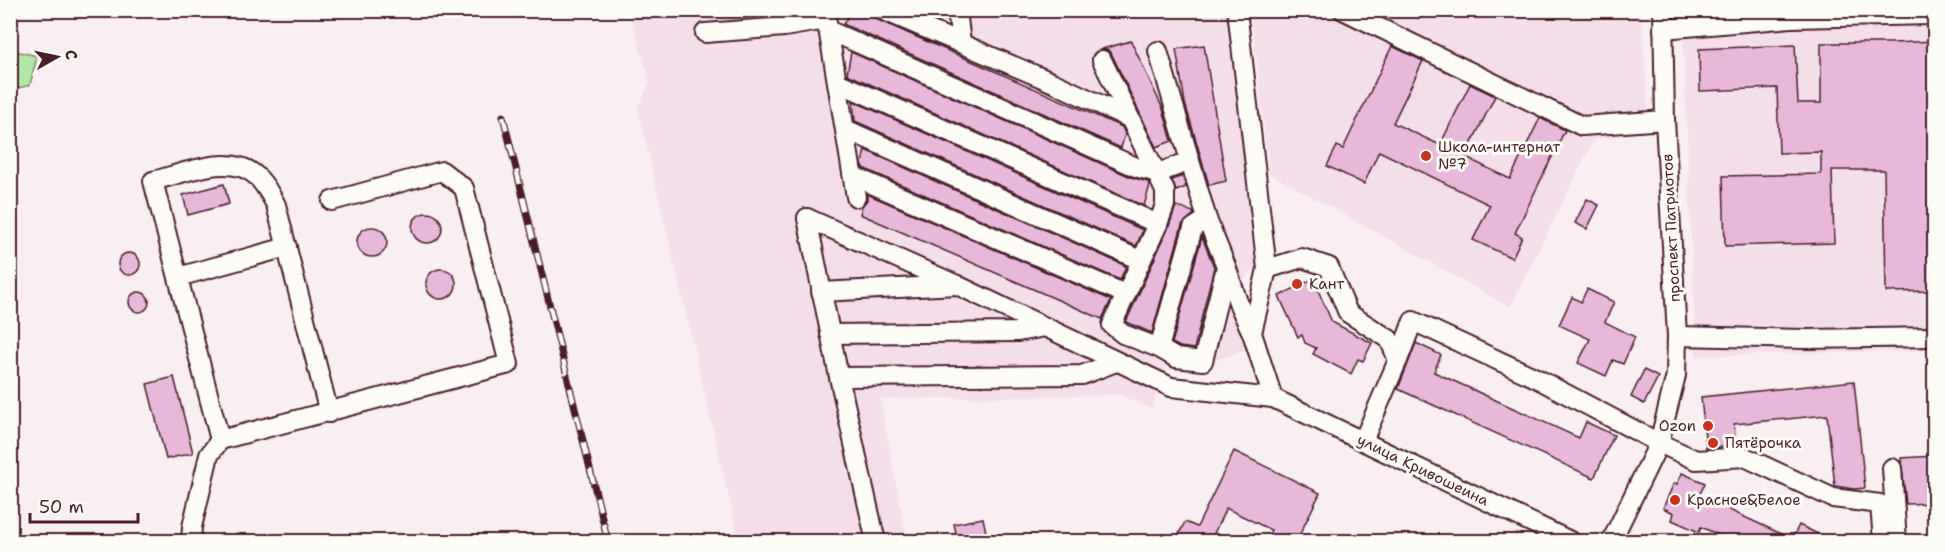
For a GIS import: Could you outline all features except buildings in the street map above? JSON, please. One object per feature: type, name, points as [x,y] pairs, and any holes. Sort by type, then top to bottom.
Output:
[{"type":"street","points":[[882,10],[1129,118]]},
{"type":"street","points":[[957,10],[961,43]]},
{"type":"street","points":[[1237,10],[1266,269],[1252,333]]},
{"type":"street","points":[[1342,10],[1582,126],[1665,120]]},
{"type":"street","points":[[1663,20],[1935,15]]},
{"type":"street","points":[[705,33],[788,18],[826,20],[1136,167],[1158,173],[1190,160]]},
{"type":"street","points":[[826,20],[856,197]]},
{"type":"street","name":"проспект Патриотов","points":[[1611,542],[1659,443],[1676,375],[1677,336],[1665,120],[1663,20]]},
{"type":"street","points":[[1158,51],[1207,219],[1239,305],[1252,333],[1273,398]]},
{"type":"street","points":[[1102,60],[1165,191],[1165,205],[1158,224],[1112,325],[1124,334],[1160,348],[1176,358],[1203,361],[1226,266]]},
{"type":"street","points":[[837,82],[1158,224]]},
{"type":"street","points":[[845,129],[1140,260]]},
{"type":"street","points":[[220,440],[153,181],[223,163],[239,165],[254,173],[265,185],[276,205],[329,413]]},
{"type":"street","points":[[191,542],[192,527],[209,455],[220,440],[509,364],[464,188],[442,171],[332,201]]},
{"type":"street","points":[[853,176],[1125,294]]},
{"type":"street","name":"улица Кривошеина","points":[[821,292],[807,218],[957,285],[1171,387],[1273,398],[1572,542]]},
{"type":"street","points":[[1160,348],[1193,228],[1207,219]]},
{"type":"street","points":[[178,277],[287,247]]},
{"type":"street","points":[[1266,269],[1302,258],[1329,267],[1348,313],[1389,339],[1398,360]]},
{"type":"street","points":[[876,542],[821,292],[957,285]]},
{"type":"street","points":[[1363,441],[1413,321],[1536,378],[1696,460],[1745,457],[1833,498],[1880,504],[1883,542]]},
{"type":"street","points":[[830,334],[1018,332],[1046,327]]},
{"type":"street","points":[[1677,336],[1806,339],[1935,337]]},
{"type":"street","points":[[839,377],[1082,375],[1116,362]]},
{"type":"street","points":[[1892,468],[1897,542]]},
{"type":"shaded area","name":"Школа-интернат №7","points":[[1245,10],[1641,11],[1650,132],[1594,139],[1510,307],[1269,173],[1253,28]]},
{"type":"shaded area","points":[[629,11],[1226,11],[1259,262],[1243,281],[1249,304],[1236,309],[1250,348],[1209,363],[1170,360],[1151,409],[1121,395],[880,399],[907,541],[739,541],[638,108],[650,82]]},
{"type":"shaded area","points":[[1682,11],[1934,11],[1934,350],[1696,356]]},
{"type":"green space","points":[[11,50],[37,56],[30,85],[11,90]]},
{"type":"railway","points":[[503,116],[608,542]]},
{"type":"place","name":"Школа-интернат №7","points":[[1426,156]]},
{"type":"place","name":"Кант","points":[[1297,284]]},
{"type":"place","name":"Ozon","points":[[1708,426]]},
{"type":"place","name":"Пятёрочка","points":[[1713,443]]},
{"type":"place","name":"Красное&Белое","points":[[1675,500]]}]
